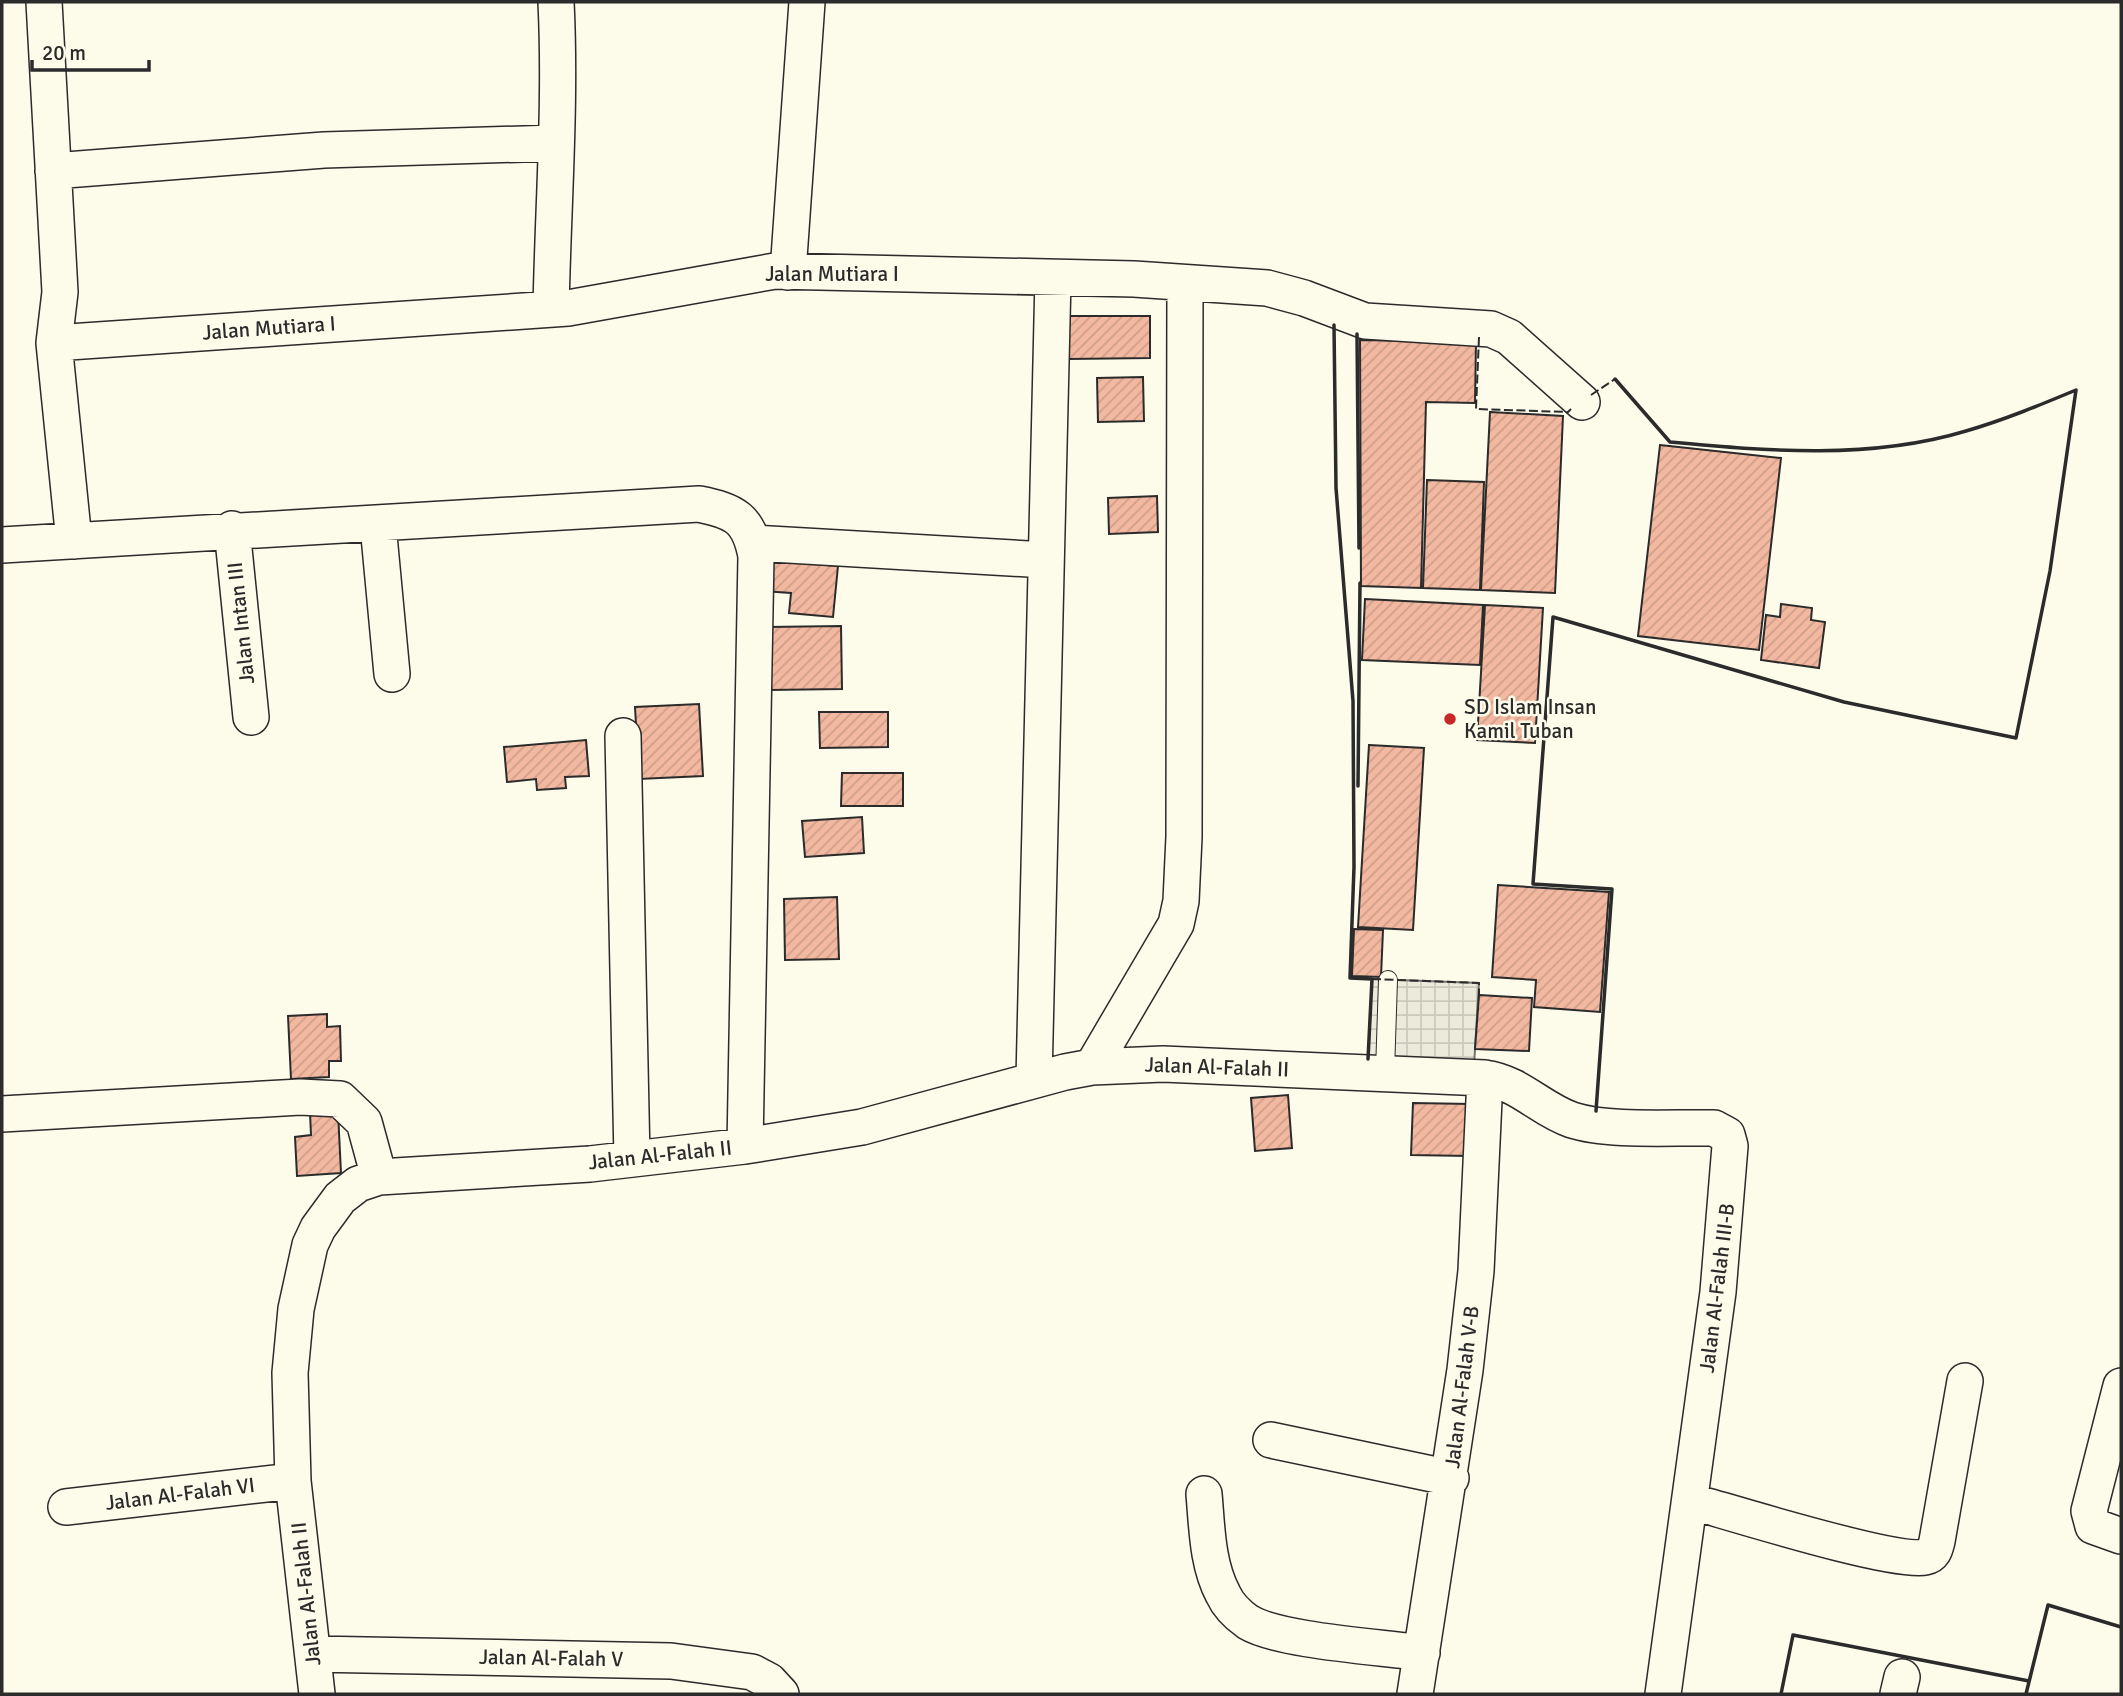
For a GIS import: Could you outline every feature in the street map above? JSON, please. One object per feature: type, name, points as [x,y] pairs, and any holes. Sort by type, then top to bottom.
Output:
[{"type":"street","points":[[44,2],[60,292],[54,343],[74,541]]},
{"type":"street","points":[[551,309],[554,143],[560,79],[556,2]]},
{"type":"street","points":[[788,272],[807,2]]},
{"type":"street","points":[[53,171],[324,150],[554,143]]},
{"type":"street","name":"Jalan Mutiara I","points":[[54,343],[551,309],[753,274],[788,272],[1134,279],[1281,291],[1365,321],[1491,329],[1509,337],[1581,402]]},
{"type":"street","points":[[1034,1079],[1053,278]]},
{"type":"street","points":[[1092,1067],[1176,924],[1181,901],[1184,823],[1185,284]]},
{"type":"street","points":[[2,545],[232,529],[273,531],[699,504],[726,510],[743,522],[753,543],[755,583],[745,1146]]},
{"type":"street","points":[[378,525],[392,674]]},
{"type":"street","name":"Jalan Intan III","points":[[232,529],[251,717]]},
{"type":"street","points":[[753,543],[1046,560]]},
{"type":"street","points":[[623,736],[632,1159]]},
{"type":"street","name":"Jalan Al-Falah II","points":[[317,1694],[293,1480],[290,1373],[303,1269],[318,1228],[333,1207],[358,1184],[379,1177],[512,1170],[745,1146],[906,1118],[1034,1079],[1092,1067],[1163,1064],[1485,1078]]},
{"type":"street","name":"Jalan Al-Falah V-B","points":[[1415,1694],[1451,1478],[1476,1271],[1485,1078]]},
{"type":"street","name":"Jalan Al-Falah III-B","points":[[1485,1078],[1511,1084],[1556,1112],[1588,1124],[1714,1128],[1727,1135],[1730,1146],[1727,1214],[1664,1694]]},
{"type":"street","points":[[2,1114],[300,1097],[340,1099],[365,1122],[379,1177]]},
{"type":"street","points":[[1690,1501],[1880,1552],[1913,1557],[1928,1556],[1933,1553],[1937,1541],[1965,1381]]},
{"type":"street","points":[[2121,1386],[2089,1511],[2093,1526],[2121,1536]]},
{"type":"street","points":[[1271,1440],[1451,1478]]},
{"type":"street","name":"Jalan Al-Falah VI","points":[[66,1507],[293,1480]]},
{"type":"street","points":[[1204,1494],[1209,1547],[1217,1580],[1230,1605],[1248,1622],[1285,1634],[1422,1653]]},
{"type":"street","name":"Jalan Al-Falah V","points":[[313,1654],[671,1661],[752,1672],[769,1681],[781,1694]]},
{"type":"lane","points":[[1385,1072],[1388,980]]},
{"type":"shaded area","points":[[1372,979],[1479,983],[1474,1066],[1368,1060]]},
{"type":"building","points":[[1069,316],[1150,316],[1150,358],[1069,359]]},
{"type":"building","points":[[1360,340],[1476,342],[1475,403],[1426,402],[1421,588],[1361,586]]},
{"type":"building","points":[[1143,377],[1144,421],[1098,422],[1097,378]]},
{"type":"building","points":[[1490,412],[1563,416],[1555,593],[1481,590]]},
{"type":"building","points":[[1660,445],[1781,458],[1759,650],[1638,636]]},
{"type":"building","points":[[1427,480],[1484,482],[1480,590],[1423,588]]},
{"type":"building","points":[[1157,496],[1158,532],[1109,534],[1108,498]]},
{"type":"building","points":[[764,560],[838,566],[833,617],[789,613],[791,593],[762,591]]},
{"type":"building","points":[[1365,599],[1483,605],[1480,665],[1362,660]]},
{"type":"building","points":[[1781,604],[1812,608],[1811,620],[1825,622],[1819,668],[1761,660],[1766,615],[1780,617]]},
{"type":"building","points":[[1485,605],[1543,608],[1535,743],[1477,740]]},
{"type":"building","points":[[841,626],[842,689],[769,690],[768,627]]},
{"type":"building","points":[[699,704],[703,776],[639,779],[635,707]]},
{"type":"building","points":[[819,712],[888,712],[888,747],[820,748]]},
{"type":"building","points":[[586,740],[589,776],[565,777],[566,788],[537,790],[536,779],[507,782],[504,747]]},
{"type":"building","points":[[1369,745],[1424,748],[1413,930],[1358,927]]},
{"type":"building","points":[[842,773],[903,773],[903,806],[841,806]]},
{"type":"building","points":[[862,817],[864,853],[805,857],[802,821]]},
{"type":"building","points":[[1498,885],[1609,892],[1600,1012],[1534,1007],[1536,980],[1492,977]]},
{"type":"building","points":[[837,897],[839,959],[785,960],[784,899]]},
{"type":"building","points":[[1354,929],[1383,930],[1381,977],[1352,976]]},
{"type":"building","points":[[1479,995],[1532,998],[1529,1051],[1475,1049]]},
{"type":"building","points":[[327,1014],[327,1027],[340,1026],[341,1061],[329,1061],[329,1077],[291,1079],[288,1016]]},
{"type":"building","points":[[1288,1095],[1292,1148],[1255,1151],[1251,1098]]},
{"type":"building","points":[[1413,1103],[1471,1104],[1469,1156],[1411,1155]]},
{"type":"building","points":[[338,1112],[341,1173],[297,1176],[295,1137],[311,1135],[310,1113]]},
{"type":"fence","points":[[1479,337],[1476,409],[1568,412],[1571,409]]},
{"type":"fence","points":[[1591,395],[1615,379]]},
{"type":"fence","points":[[1372,979],[1479,983],[1479,995]]},
{"type":"wall","points":[[1334,325],[1336,488],[1353,701],[1354,867],[1350,978],[1372,979],[1368,1059]]},
{"type":"wall","points":[[1357,334],[1359,548]]},
{"type":"wall","points":[[1596,1111],[1612,889],[1533,884],[1553,617],[1844,702],[2016,738],[2050,571],[2076,390],[1994,422],[1930,440],[1856,450],[1819,451],[1670,442],[1615,379]]},
{"type":"wall","points":[[1358,786],[1360,583]]},
{"type":"wall","points":[[2026,1694],[2048,1605],[2121,1627]]},
{"type":"wall","points":[[1781,1694],[1793,1635],[2029,1681]]},
{"type":"place","name":"SD Islam Insan Kamil Tuban","points":[[1450,719]]}]
